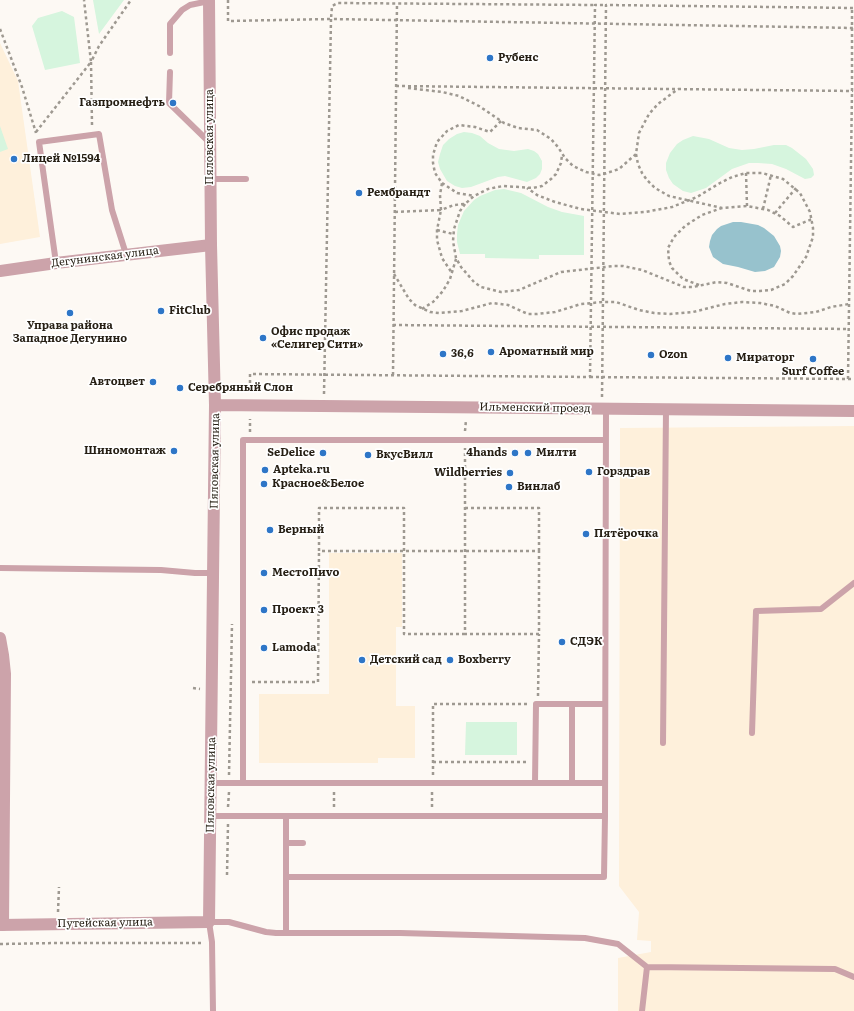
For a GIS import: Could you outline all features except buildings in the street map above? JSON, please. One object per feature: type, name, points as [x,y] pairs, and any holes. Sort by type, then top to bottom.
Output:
[{"type":"street","name":"Пяловская улица","points":[[209,1],[210,245],[215,405],[209,922]]},
{"type":"street","name":"Дегунинская улица","points":[[0,271],[126,254],[210,245]]},
{"type":"street","name":"Ильменский проезд","points":[[215,405],[854,411]]},
{"type":"street","points":[[0,638],[5,674],[2,925]]},
{"type":"street","name":"Путейская улица","points":[[2,925],[209,922]]},
{"type":"lane","points":[[170,53],[170,24],[182,10],[190,5],[209,1]]},
{"type":"lane","points":[[170,72],[170,103],[210,142]]},
{"type":"lane","points":[[56,263],[39,142],[99,134],[112,210],[126,254]]},
{"type":"lane","points":[[210,179],[246,179]]},
{"type":"lane","points":[[286,877],[604,877],[604,409]]},
{"type":"lane","points":[[663,743],[666,409]]},
{"type":"lane","points":[[243,783],[243,440],[605,440]]},
{"type":"lane","points":[[0,568],[161,570],[213,573]]},
{"type":"lane","points":[[752,733],[756,611],[821,609],[854,583]]},
{"type":"lane","points":[[535,783],[537,704],[605,704]]},
{"type":"lane","points":[[572,704],[572,783]]},
{"type":"lane","points":[[211,783],[605,783]]},
{"type":"lane","points":[[210,816],[605,816]]},
{"type":"lane","points":[[286,816],[286,933]]},
{"type":"lane","points":[[286,844],[303,843]]},
{"type":"lane","points":[[213,1011],[212,942],[209,922],[229,922],[266,932],[286,933],[400,933],[585,938],[618,944],[648,967],[835,969],[854,977]]},
{"type":"lane","points":[[642,1011],[648,967]]},
{"type":"path","points":[[84,0],[91,62],[92,136]]},
{"type":"path","points":[[36,132],[91,62],[99,46],[131,0]]},
{"type":"path","points":[[228,0],[228,21],[331,19],[853,28]]},
{"type":"path","points":[[324,406],[331,8],[335,3],[853,8],[848,379]]},
{"type":"path","points":[[393,375],[397,4]]},
{"type":"path","points":[[590,377],[595,5]]},
{"type":"path","points":[[604,409],[602,377],[606,5]]},
{"type":"path","points":[[0,29],[22,87],[39,142]]},
{"type":"path","points":[[396,86],[852,91]]},
{"type":"path","points":[[396,86],[442,92],[459,96],[479,106],[500,121],[518,128],[533,129],[542,132],[556,144],[562,155],[574,166],[580,170],[593,174],[604,174],[619,168],[636,154]]},
{"type":"path","points":[[678,89],[658,104],[649,114],[639,133],[636,154],[638,164],[642,174],[655,188],[669,196],[722,208]]},
{"type":"path","points":[[474,196],[457,193],[442,183],[435,173],[433,164],[435,148],[442,136],[460,125],[475,126],[490,132],[500,121]]},
{"type":"path","points":[[527,188],[537,195],[555,202],[592,211],[620,214],[645,212],[672,207],[691,200],[727,180],[746,173],[762,173],[771,175],[783,179],[796,188],[808,205],[812,219],[812,238],[806,257],[794,276],[785,284],[771,290],[751,291],[726,283],[716,282],[684,287],[654,274],[634,268],[614,266],[558,273],[519,290],[501,292],[481,287],[474,282],[461,267],[456,258],[454,248],[453,234],[457,218],[465,204],[482,191],[495,187],[537,187],[551,180],[559,168],[562,155]]},
{"type":"path","points":[[746,173],[747,206]]},
{"type":"path","points":[[763,209],[771,175]]},
{"type":"path","points":[[442,183],[440,196],[441,210],[437,230],[439,249],[444,262],[452,273]]},
{"type":"path","points":[[775,213],[796,188]]},
{"type":"path","points":[[395,212],[441,210],[454,205],[465,204]]},
{"type":"path","points":[[699,285],[683,279],[672,268],[669,261],[668,248],[674,237],[684,226],[702,215],[722,208],[747,206],[775,213],[786,220],[793,227],[812,219]]},
{"type":"path","points":[[437,230],[453,234]]},
{"type":"path","points":[[422,309],[439,297],[447,285],[456,258]]},
{"type":"path","points":[[394,274],[409,299],[422,309],[430,312],[447,313],[462,311],[487,304],[497,303],[528,314],[537,314],[555,312],[575,305],[616,302],[639,310],[670,314],[693,312],[725,304],[742,302],[775,306],[790,313],[798,314],[816,312],[831,307],[849,304]]},
{"type":"path","points":[[393,325],[849,329]]},
{"type":"path","points":[[250,389],[250,374],[854,379]]},
{"type":"path","points":[[465,634],[466,407]]},
{"type":"path","points":[[230,682],[318,682],[319,508],[404,508],[404,634],[539,634]]},
{"type":"path","points":[[432,816],[433,704],[537,704],[539,634],[539,508],[465,508]]},
{"type":"path","points":[[319,551],[539,551]]},
{"type":"path","points":[[227,876],[232,619]]},
{"type":"path","points":[[432,762],[535,762]]},
{"type":"path","points":[[0,944],[212,942]]},
{"type":"shaded area","name":"Лицей №1594","points":[[0,43],[18,81],[40,237],[0,244]]},
{"type":"shaded area","points":[[854,426],[854,1011],[618,1011],[618,958],[651,952],[651,941],[637,940],[639,912],[619,886],[620,428]]},
{"type":"shaded area","name":"Детский сад","points":[[329,553],[402,553],[402,627],[396,627],[396,706],[415,706],[415,758],[378,758],[378,763],[259,763],[259,694],[329,694]]},
{"type":"green space","points":[[93,0],[124,0],[99,34]]},
{"type":"green space","points":[[62,11],[74,17],[80,63],[45,70],[32,26],[38,18]]},
{"type":"green space","points":[[0,126],[8,149],[0,152]]},
{"type":"green space","points":[[464,132],[480,136],[488,143],[499,149],[514,151],[528,149],[534,151],[538,154],[542,161],[542,169],[540,174],[536,178],[527,182],[505,176],[498,177],[471,187],[462,188],[455,186],[447,181],[438,162],[443,145],[457,134]]},
{"type":"green space","points":[[693,136],[709,139],[729,148],[742,150],[774,145],[786,145],[806,159],[813,169],[814,175],[811,178],[805,179],[786,169],[772,164],[749,163],[732,169],[706,188],[691,193],[683,191],[673,184],[669,178],[666,170],[666,163],[670,153],[677,144]]},
{"type":"green space","points":[[504,189],[521,193],[548,207],[562,212],[584,216],[584,255],[539,255],[539,259],[485,258],[485,254],[460,254],[457,234],[458,225],[464,211],[480,196],[495,190]]},
{"type":"green space","points":[[466,722],[517,722],[517,755],[465,755]]},
{"type":"water","points":[[733,222],[758,225],[774,236],[780,246],[781,251],[780,257],[774,267],[765,271],[755,272],[723,264],[713,257],[709,247],[712,235],[721,226]]},
{"type":"place","name":"Рубенс","points":[[490,58]]},
{"type":"place","name":"Газпромнефть","points":[[173,103]]},
{"type":"place","name":"Лицей №1594","points":[[14,159]]},
{"type":"place","name":"Рембрандт","points":[[359,193]]},
{"type":"place","name":"FitClub","points":[[161,311]]},
{"type":"place","name":"Управа района Западное Дегунино","points":[[70,313]]},
{"type":"place","name":"Офис продаж «Селигер Сити»","points":[[263,338]]},
{"type":"place","name":"Ароматный мир","points":[[491,352]]},
{"type":"place","name":"36,6","points":[[443,354]]},
{"type":"place","name":"Ozon","points":[[651,355]]},
{"type":"place","name":"Мираторг","points":[[728,358]]},
{"type":"place","name":"Surf Coffee","points":[[813,359]]},
{"type":"place","name":"Автоцвет","points":[[153,382]]},
{"type":"place","name":"Серебряный Слон","points":[[180,388]]},
{"type":"place","name":"Шиномонтаж","points":[[174,451]]},
{"type":"place","name":"SeDelice","points":[[323,453]]},
{"type":"place","name":"4hands","points":[[515,453]]},
{"type":"place","name":"Милти","points":[[528,453]]},
{"type":"place","name":"ВкусВилл","points":[[368,455]]},
{"type":"place","name":"Apteka.ru","points":[[265,470]]},
{"type":"place","name":"Горздрав","points":[[589,472]]},
{"type":"place","name":"Wildberries","points":[[510,473]]},
{"type":"place","name":"Красное&Белое","points":[[264,484]]},
{"type":"place","name":"Винлаб","points":[[509,487]]},
{"type":"place","name":"Верный","points":[[270,530]]},
{"type":"place","name":"Пятёрочка","points":[[586,534]]},
{"type":"place","name":"МестоПиvo","points":[[264,573]]},
{"type":"place","name":"Проект 3","points":[[264,610]]},
{"type":"place","name":"СДЭК","points":[[562,642]]},
{"type":"place","name":"Lamoda","points":[[264,648]]},
{"type":"place","name":"Детский сад","points":[[362,660]]},
{"type":"place","name":"Boxberry","points":[[450,660]]}]
